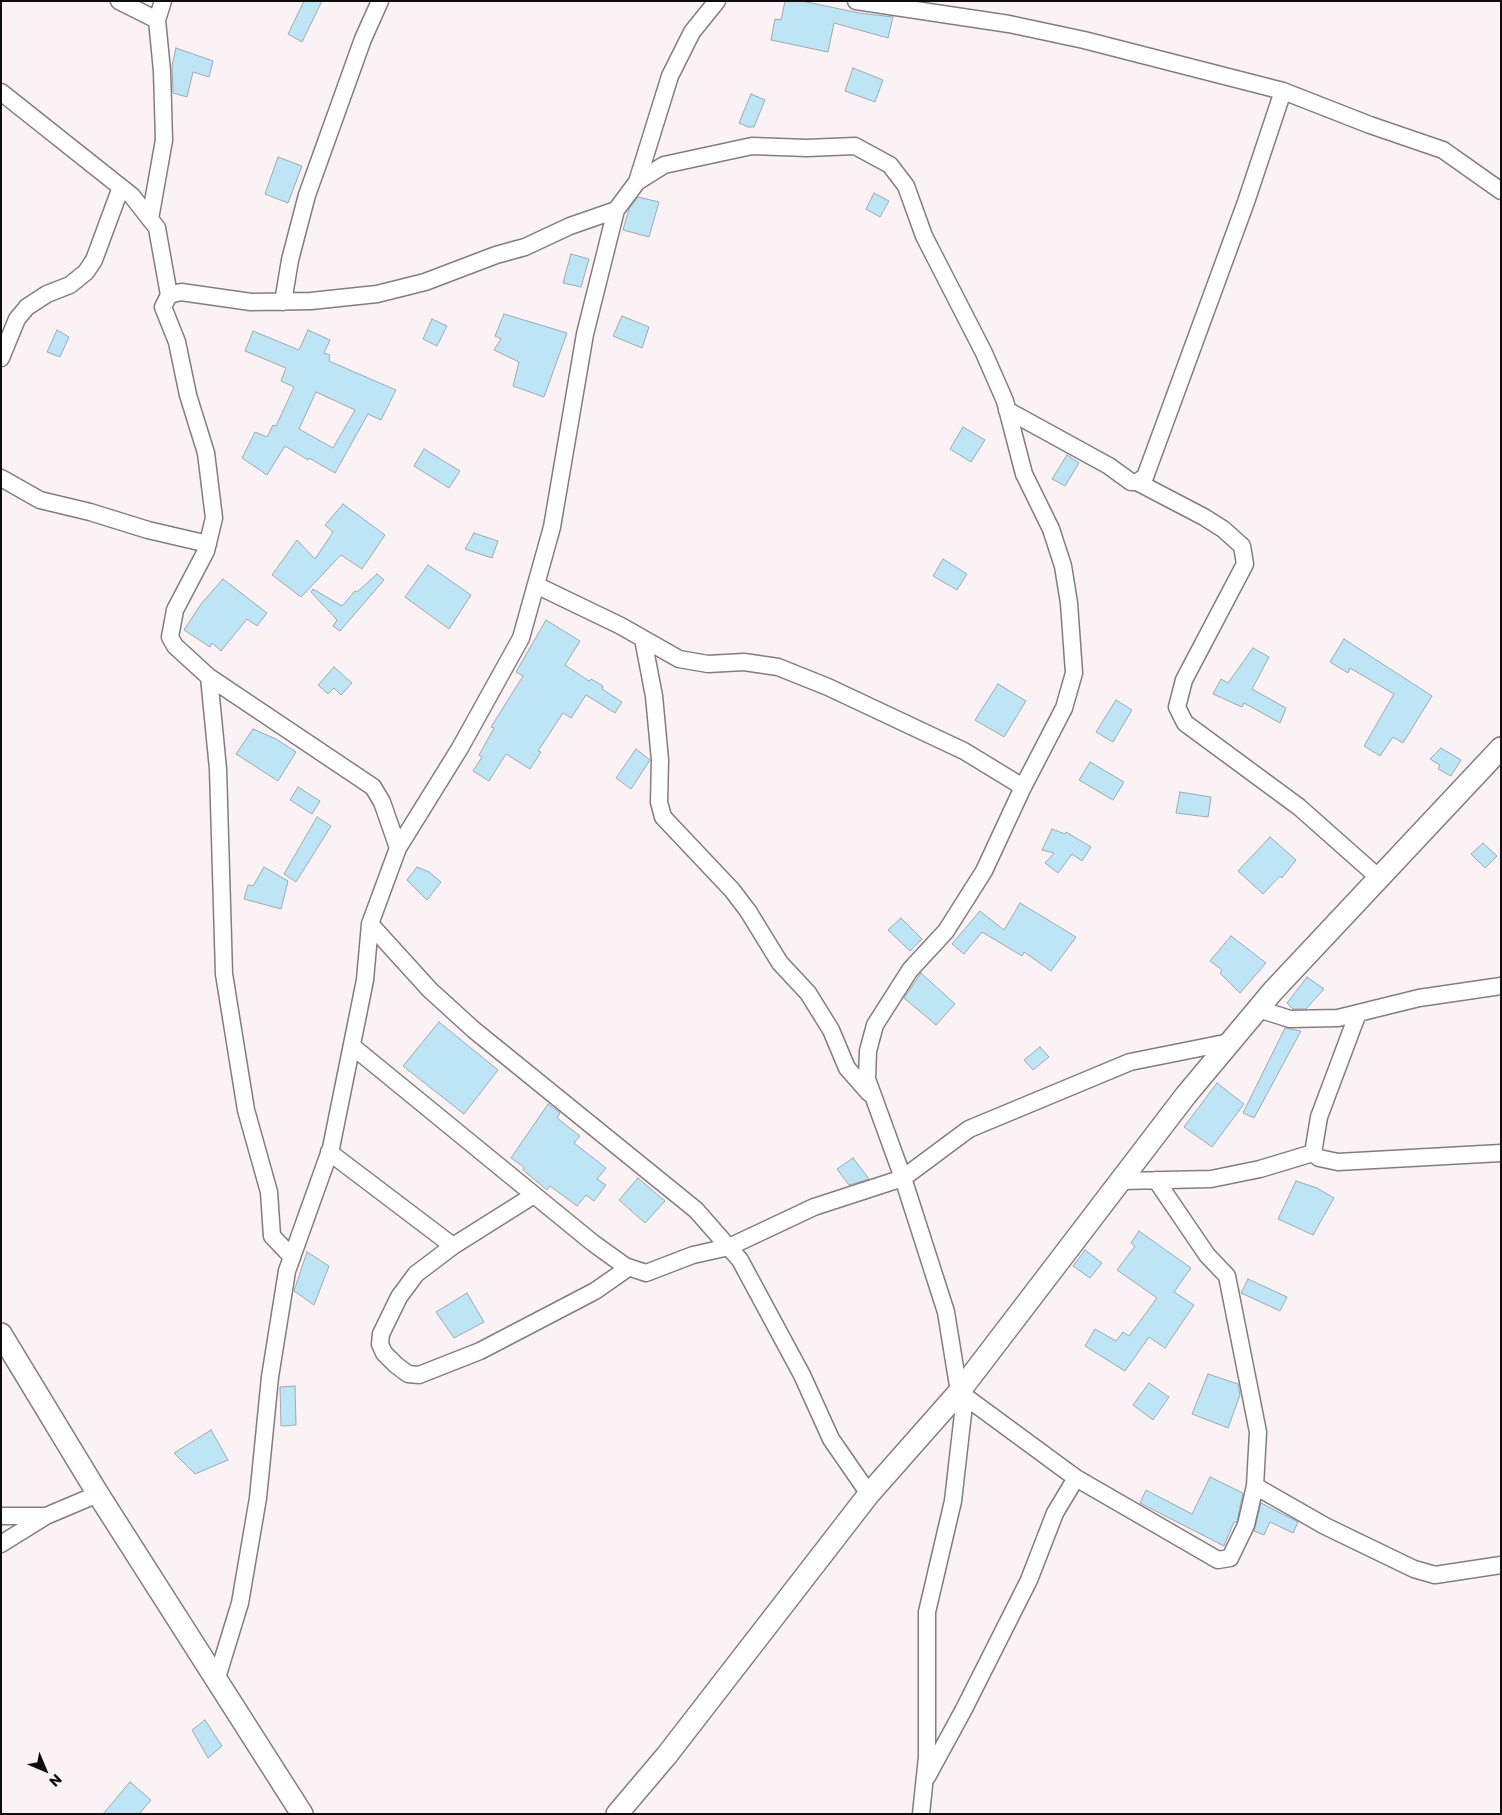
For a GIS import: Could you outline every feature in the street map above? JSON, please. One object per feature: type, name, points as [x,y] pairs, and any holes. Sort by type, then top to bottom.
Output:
[{"type":"street","points":[[119,1],[157,20]]},
{"type":"street","points":[[150,219],[164,140],[162,71],[157,20],[163,1]]},
{"type":"street","points":[[283,302],[290,260],[310,186],[363,39],[380,1]]},
{"type":"street","points":[[217,1678],[240,1603],[258,1498],[270,1377],[288,1271],[329,1152],[365,980],[370,924],[398,848],[460,748],[521,638],[552,527],[585,334],[616,210],[637,182],[670,76],[692,32],[716,1]]},
{"type":"street","points":[[856,1],[1008,24],[1084,40],[1283,90],[1370,125],[1443,150],[1501,191]]},
{"type":"street","points":[[1137,482],[1146,477],[1246,202],[1283,90]]},
{"type":"street","points":[[1,92],[122,187],[157,228],[169,295],[163,307],[176,342],[188,395],[206,453],[214,518],[206,551],[175,610],[170,637],[175,646],[209,676],[373,787],[382,802],[398,848]]},
{"type":"street","points":[[637,182],[664,165],[752,146],[807,148],[856,146],[890,165],[906,186],[924,236],[984,353],[1007,410],[1024,474],[1051,530],[1062,566],[1070,603],[1074,673],[1064,708],[1023,787],[984,871],[946,931],[910,970],[875,1025],[868,1051],[866,1079],[904,1178],[946,1312],[962,1394],[953,1501],[927,1612],[927,1747],[921,1814]]},
{"type":"street","points":[[1,358],[18,319],[27,307],[47,294],[70,284],[86,272],[94,260],[122,187]]},
{"type":"street","points":[[169,295],[181,292],[251,302],[283,302],[377,294],[425,282],[496,255],[525,247],[570,226],[616,210]]},
{"type":"street","points":[[1007,410],[1109,466],[1131,482],[1137,482],[1223,529],[1242,546],[1245,564],[1184,680],[1177,707],[1185,723],[1298,808],[1378,877]]},
{"type":"street","points":[[1,478],[40,500],[90,512],[148,530],[208,544]]},
{"type":"street","points":[[536,585],[679,659],[708,664],[744,662],[778,667],[828,687],[956,747],[1023,787]]},
{"type":"street","points":[[643,639],[654,696],[660,760],[659,802],[663,817],[732,890],[748,911],[780,963],[812,1001],[831,1030],[847,1068],[874,1100]]},
{"type":"street","points":[[209,676],[218,769],[224,974],[246,1110],[269,1192],[272,1236],[292,1257]]},
{"type":"street","points":[[617,1814],[667,1755],[869,1494],[962,1394],[1186,1095],[1258,1009],[1378,877],[1501,748]]},
{"type":"street","points":[[370,924],[430,990],[474,1030],[696,1210],[729,1247],[740,1260],[770,1313],[831,1438],[869,1494]]},
{"type":"street","points":[[1258,1009],[1290,1019],[1338,1018],[1419,998],[1501,986]]},
{"type":"street","points":[[1313,1153],[1319,1117],[1358,1013]]},
{"type":"street","points":[[352,1046],[534,1195],[628,1268],[646,1273],[693,1255],[729,1247],[814,1207],[904,1178],[969,1129],[1062,1092],[1130,1062],[1230,1042]]},
{"type":"street","points":[[329,1152],[360,1178],[453,1246]]},
{"type":"street","points":[[1313,1153],[1319,1158],[1338,1162],[1501,1153]]},
{"type":"street","points":[[1121,1181],[1211,1179],[1260,1169],[1313,1153]]},
{"type":"street","points":[[962,1394],[1076,1478],[1218,1560],[1230,1558],[1246,1524],[1255,1486],[1258,1432],[1227,1276],[1207,1255],[1156,1180]]},
{"type":"street","points":[[534,1195],[453,1246],[416,1274],[399,1297],[381,1334],[380,1344],[384,1353],[408,1374],[419,1376],[480,1351],[595,1291],[628,1268]]},
{"type":"street","points":[[1,1334],[98,1494],[302,1814]]},
{"type":"street","points":[[924,1783],[1025,1589],[1055,1512],[1076,1478]]},
{"type":"street","points":[[1255,1486],[1325,1526],[1414,1569],[1435,1575],[1501,1565]]},
{"type":"street","points":[[1,1544],[46,1516],[98,1494]]},
{"type":"street","points":[[1,1516],[46,1516]]},
{"type":"building","points":[[304,1],[322,1],[302,42],[288,34]]},
{"type":"building","points":[[785,1],[802,1],[859,13],[893,17],[888,38],[834,23],[828,52],[771,40],[775,19],[781,20]]},
{"type":"building","points":[[176,48],[213,61],[209,77],[193,72],[187,97],[173,93],[172,66]]},
{"type":"building","points":[[853,68],[883,80],[875,102],[845,91]]},
{"type":"building","points":[[751,94],[765,100],[754,127],[748,127],[739,123]]},
{"type":"building","points":[[278,157],[302,166],[288,203],[265,194]]},
{"type":"building","points":[[874,193],[889,201],[880,217],[866,209]]},
{"type":"building","points":[[638,197],[659,202],[649,237],[623,230],[629,209]]},
{"type":"building","points":[[571,254],[589,259],[581,287],[563,283]]},
{"type":"building","points":[[504,314],[567,333],[544,397],[513,386],[519,362],[494,350],[501,339],[495,336]]},
{"type":"building","points":[[622,316],[649,327],[642,348],[613,336]]},
{"type":"building","points":[[432,319],[447,326],[437,346],[423,339]]},
{"type":"building","points":[[57,330],[69,337],[60,357],[47,352]]},
{"type":"building","points":[[308,330],[330,340],[324,353],[330,355],[329,361],[396,390],[381,420],[368,414],[335,473],[285,446],[267,475],[242,458],[255,432],[267,437],[273,425],[276,426],[294,387],[281,381],[286,368],[245,351],[253,331],[299,350]],"holes":[[[316,392],[355,410],[333,448],[299,429]]]},
{"type":"building","points":[[963,427],[985,440],[971,462],[950,449]]},
{"type":"building","points":[[424,449],[460,471],[449,488],[414,466]]},
{"type":"building","points":[[1067,455],[1079,463],[1065,486],[1052,479]]},
{"type":"building","points":[[343,504],[385,535],[362,569],[341,555],[301,597],[272,575],[297,540],[315,559],[333,532],[325,525]]},
{"type":"building","points":[[474,533],[498,541],[492,558],[465,549]]},
{"type":"building","points":[[943,559],[967,574],[957,590],[933,576]]},
{"type":"building","points":[[428,565],[471,595],[449,629],[405,597]]},
{"type":"building","points":[[377,574],[384,580],[340,631],[333,626],[337,620],[311,592],[313,589],[342,606],[355,591],[357,592]]},
{"type":"building","points":[[223,579],[267,613],[257,626],[247,619],[221,651],[212,643],[210,647],[184,630],[201,604]]},
{"type":"building","points":[[546,620],[580,641],[565,665],[589,681],[591,679],[603,686],[602,689],[622,702],[615,713],[586,695],[571,718],[563,713],[538,751],[541,752],[530,769],[506,754],[489,781],[473,771],[482,757],[479,755],[494,728],[491,727],[523,676],[516,672]]},
{"type":"building","points":[[1344,639],[1432,696],[1403,743],[1393,737],[1380,756],[1364,746],[1394,694],[1350,668],[1348,673],[1330,662]]},
{"type":"building","points":[[1253,648],[1269,657],[1252,689],[1286,708],[1280,723],[1244,703],[1242,707],[1213,694],[1221,679],[1228,683]]},
{"type":"building","points":[[334,667],[352,683],[341,695],[334,688],[328,694],[318,685]]},
{"type":"building","points":[[998,684],[1026,701],[1004,737],[975,720]]},
{"type":"building","points":[[1116,700],[1132,710],[1113,742],[1096,732]]},
{"type":"building","points":[[253,729],[276,739],[296,752],[278,781],[236,754]]},
{"type":"building","points":[[1441,748],[1461,760],[1451,776],[1438,769],[1440,765],[1430,759]]},
{"type":"building","points":[[636,749],[650,760],[631,789],[616,778]]},
{"type":"building","points":[[1090,762],[1124,782],[1113,800],[1079,780]]},
{"type":"building","points":[[298,787],[320,801],[312,814],[290,800]]},
{"type":"building","points":[[1180,792],[1211,797],[1208,817],[1176,813]]},
{"type":"building","points":[[317,817],[331,826],[296,882],[284,874]]},
{"type":"building","points":[[1052,829],[1065,834],[1066,832],[1091,847],[1082,861],[1072,854],[1058,873],[1045,863],[1054,853],[1042,850]]},
{"type":"building","points":[[1270,837],[1296,860],[1282,878],[1280,876],[1263,894],[1238,871]]},
{"type":"building","points":[[1483,843],[1497,856],[1485,868],[1471,854]]},
{"type":"building","points":[[264,867],[288,881],[281,909],[244,899],[248,885],[253,886]]},
{"type":"building","points":[[417,867],[429,872],[441,882],[427,900],[407,880]]},
{"type":"building","points":[[1020,903],[1076,937],[1051,971],[1024,952],[1022,956],[982,932],[964,954],[952,944],[980,911],[1004,930]]},
{"type":"building","points":[[901,918],[922,939],[910,951],[888,930]]},
{"type":"building","points":[[1231,936],[1266,963],[1240,993],[1220,973],[1222,970],[1210,961]]},
{"type":"building","points":[[921,973],[955,1004],[936,1025],[904,998]]},
{"type":"building","points":[[1307,977],[1324,989],[1306,1009],[1293,1009],[1287,1003]]},
{"type":"building","points":[[439,1022],[498,1070],[464,1114],[403,1066]]},
{"type":"building","points":[[1285,1028],[1301,1031],[1254,1118],[1243,1113]]},
{"type":"building","points":[[1040,1047],[1049,1057],[1033,1070],[1024,1060]]},
{"type":"building","points":[[1217,1083],[1244,1104],[1212,1147],[1184,1127]]},
{"type":"building","points":[[548,1104],[560,1113],[557,1118],[580,1136],[574,1143],[606,1168],[597,1179],[606,1185],[594,1201],[586,1195],[577,1206],[550,1186],[547,1190],[523,1170],[524,1167],[511,1158]]},
{"type":"building","points":[[853,1158],[869,1179],[849,1185],[837,1169]]},
{"type":"building","points":[[638,1178],[665,1201],[645,1223],[619,1200]]},
{"type":"building","points":[[1296,1181],[1317,1188],[1334,1198],[1313,1235],[1278,1219]]},
{"type":"building","points":[[1139,1231],[1191,1268],[1174,1292],[1194,1305],[1165,1348],[1149,1337],[1125,1371],[1085,1346],[1095,1329],[1116,1341],[1123,1332],[1129,1336],[1157,1298],[1117,1270],[1135,1246],[1131,1243]]},
{"type":"building","points":[[1085,1250],[1102,1263],[1090,1278],[1073,1266]]},
{"type":"building","points":[[307,1252],[329,1266],[314,1305],[294,1291]]},
{"type":"building","points":[[1248,1279],[1287,1297],[1280,1311],[1241,1293]]},
{"type":"building","points":[[467,1293],[484,1322],[454,1338],[436,1312]]},
{"type":"building","points":[[1208,1374],[1238,1384],[1240,1395],[1228,1428],[1192,1414]]},
{"type":"building","points":[[1149,1383],[1169,1397],[1153,1420],[1133,1405]]},
{"type":"building","points":[[295,1386],[296,1425],[281,1426],[280,1387]]},
{"type":"building","points":[[211,1430],[228,1460],[195,1474],[174,1453]]},
{"type":"building","points":[[1210,1477],[1243,1493],[1237,1522],[1234,1522],[1224,1546],[1140,1503],[1146,1490],[1192,1514]]},
{"type":"building","points":[[1261,1503],[1298,1522],[1293,1533],[1270,1522],[1264,1535],[1254,1531]]},
{"type":"building","points":[[205,1720],[222,1746],[208,1758],[192,1730]]},
{"type":"building","points":[[130,1782],[151,1800],[139,1814],[103,1814]]}]
